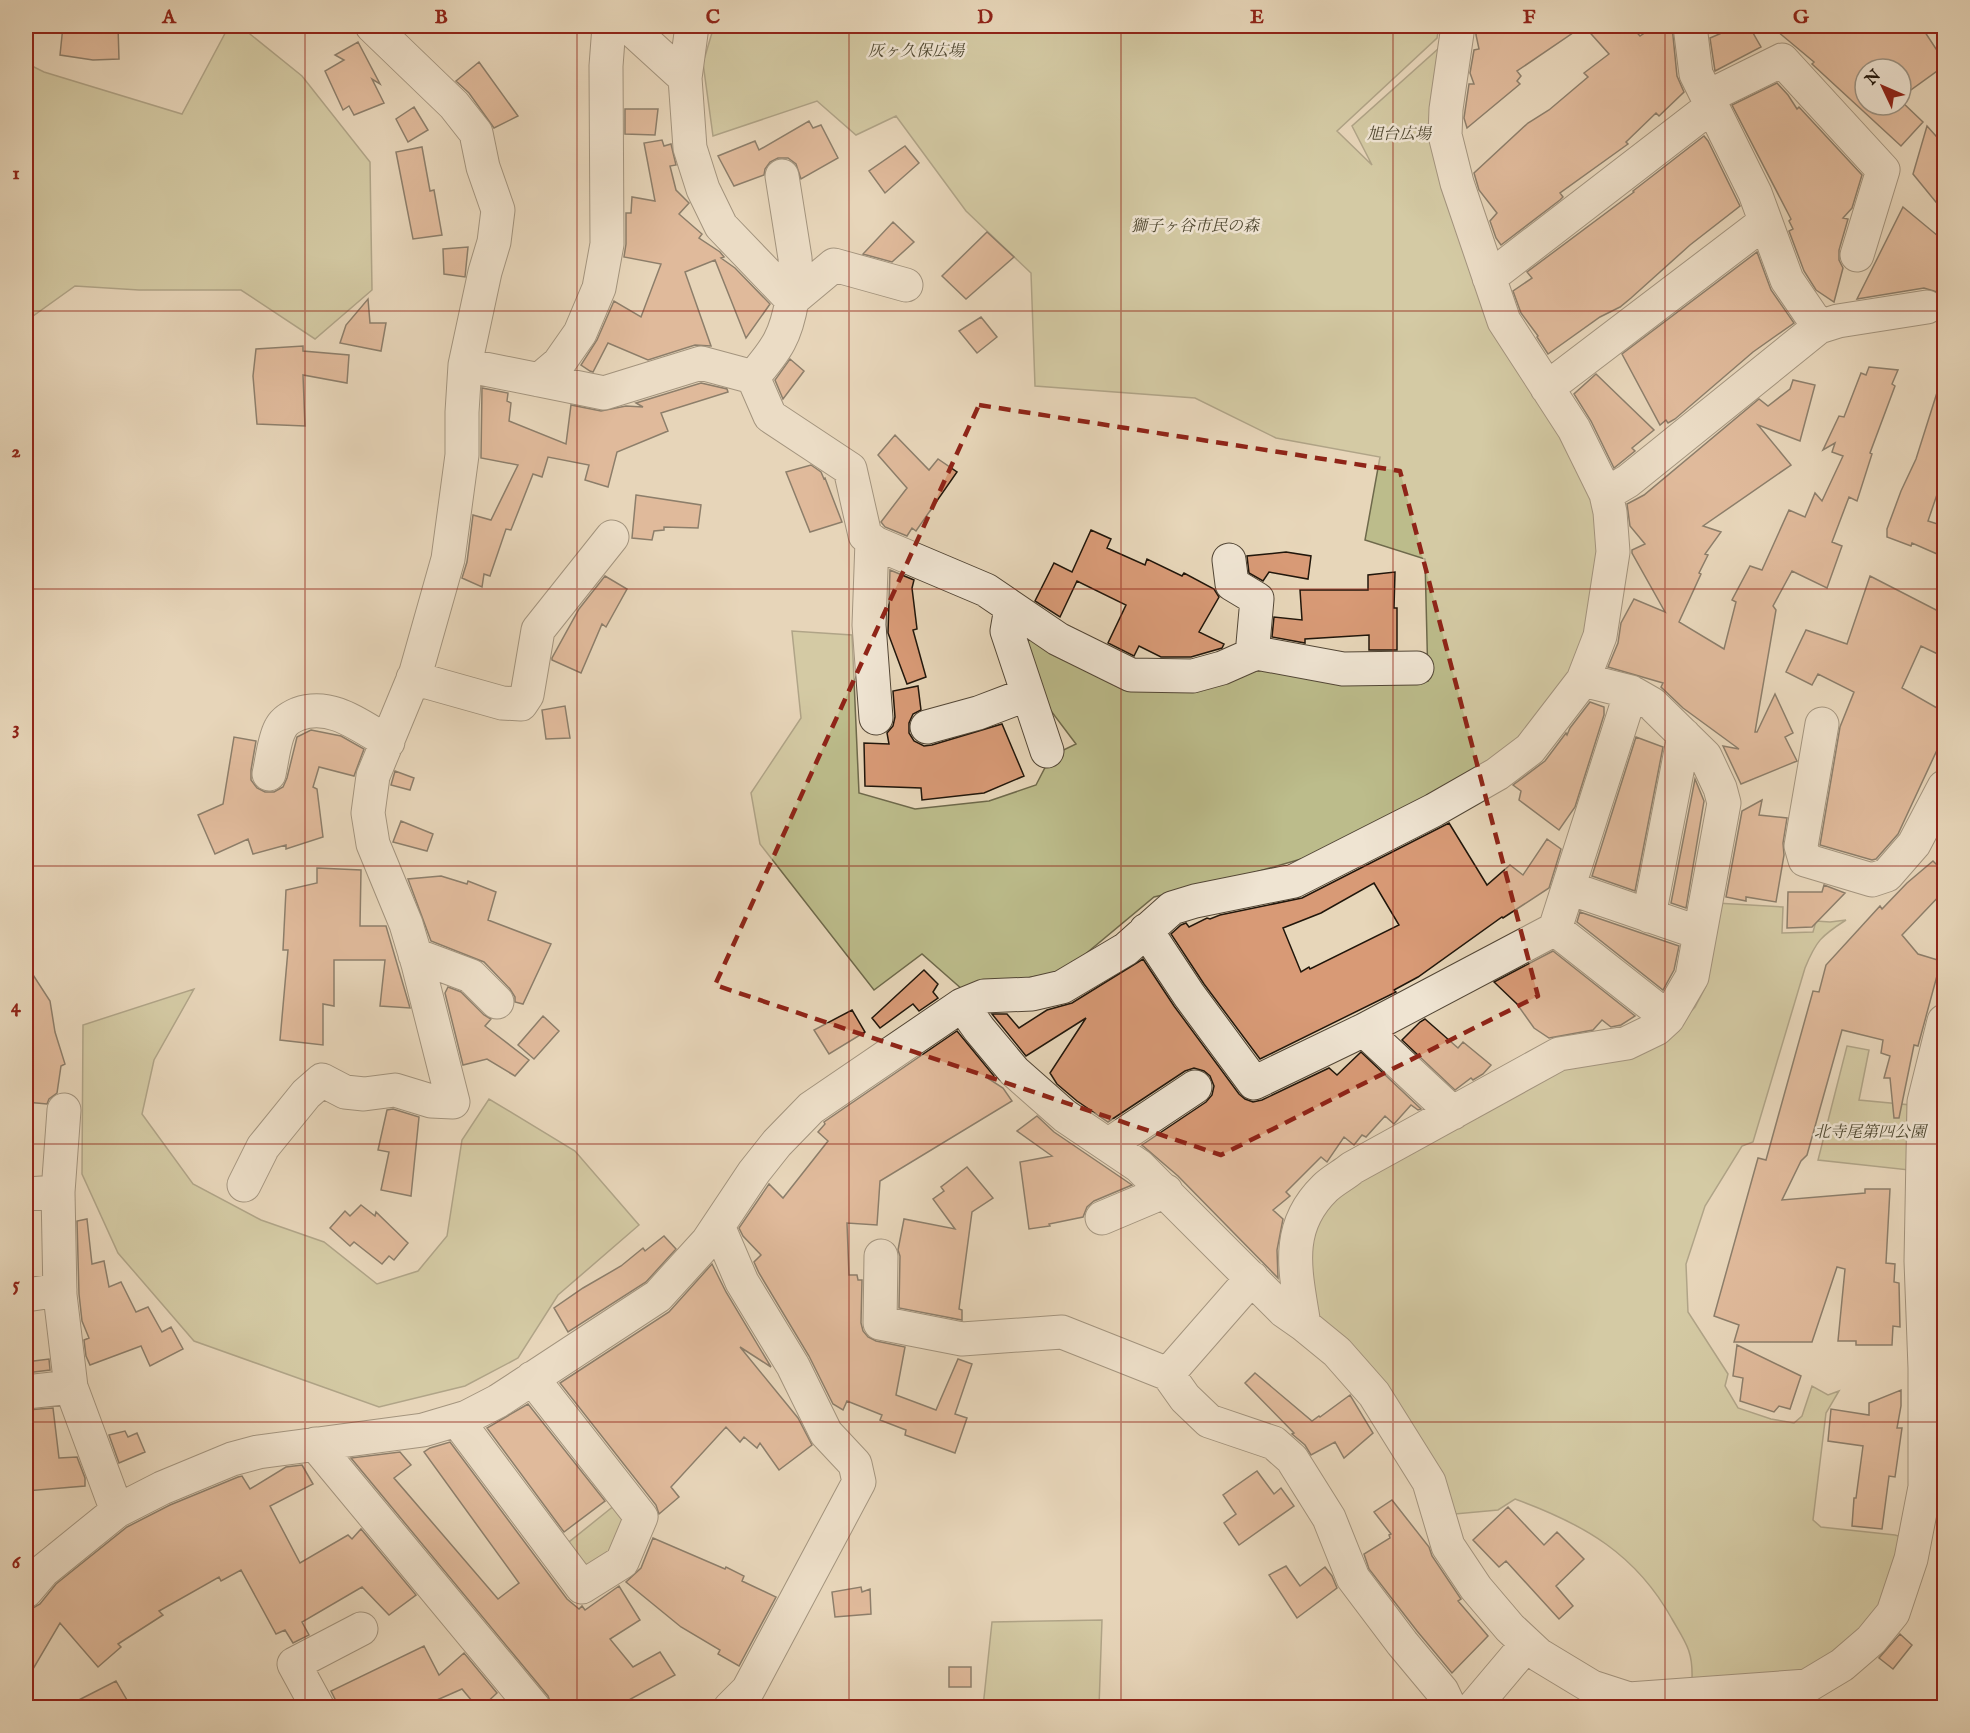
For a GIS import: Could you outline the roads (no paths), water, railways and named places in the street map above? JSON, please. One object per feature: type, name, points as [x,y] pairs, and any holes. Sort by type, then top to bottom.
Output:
[{"type":"street","points":[[244,1185],[263,1148],[306,1094],[322,1080],[345,1092],[364,1094],[395,1090],[431,1101],[453,1102],[416,955],[406,924],[373,844],[368,813],[372,776],[413,678],[448,559],[462,455],[465,365],[484,272],[494,242],[498,210],[483,167],[476,133],[454,105],[372,26]]},
{"type":"street","points":[[539,380],[559,363],[580,333],[599,288],[607,244],[606,66],[609,26]]},
{"type":"street","points":[[628,26],[685,78]]},
{"type":"street","points":[[692,26],[685,78],[690,148],[703,189],[721,226],[795,298]]},
{"type":"street","points":[[26,1591],[43,1571],[117,1511],[162,1488],[232,1459],[258,1452],[423,1430],[467,1417],[498,1401],[658,1296],[708,1241],[754,1172],[777,1143],[811,1108],[970,1017],[984,996],[1032,994],[1062,987],[1126,949],[1172,908],[1195,901],[1294,881],[1425,815],[1486,780],[1530,749],[1583,680],[1600,636],[1613,552],[1610,512],[1606,494],[1574,429],[1504,321],[1457,183],[1445,135],[1446,109],[1458,26]]},
{"type":"street","points":[[1690,26],[1696,74],[1755,193],[1787,280],[1819,327]]},
{"type":"street","points":[[1489,278],[1709,101],[1782,60],[1883,170],[1857,255]]},
{"type":"street","points":[[753,377],[775,352],[788,326],[795,298],[795,258],[782,176]]},
{"type":"street","points":[[1547,388],[1765,222]]},
{"type":"street","points":[[795,298],[834,265],[906,285]]},
{"type":"street","points":[[1606,494],[1637,473],[1819,327],[1838,321],[1927,307]]},
{"type":"street","points":[[465,365],[604,393],[701,363],[753,377]]},
{"type":"street","points":[[753,377],[770,416],[850,469],[865,535],[872,541],[986,590],[1058,639],[1131,675],[1193,676],[1222,668],[1256,653],[1343,669],[1417,669]]},
{"type":"street","points":[[413,678],[502,703],[521,704],[527,695],[538,630],[612,537]]},
{"type":"street","points":[[872,541],[869,625],[876,718]]},
{"type":"street","points":[[1229,560],[1232,584],[1257,599],[1252,655]]},
{"type":"street","points":[[1011,608],[1007,631],[1047,751]]},
{"type":"street","points":[[1304,1324],[1296,1274],[1296,1236],[1302,1218],[1326,1188],[1352,1168],[1559,1054],[1627,1043],[1656,1029],[1668,1018],[1692,977],[1724,803],[1720,788],[1705,756],[1652,704],[1631,692],[1583,680]]},
{"type":"street","points":[[1146,930],[1183,986],[1254,1083],[1364,1030],[1555,929],[1631,692]]},
{"type":"street","points":[[927,727],[978,713],[1028,694]]},
{"type":"street","points":[[269,774],[280,728],[291,717],[309,710],[329,711],[344,716],[388,742]]},
{"type":"street","points":[[1822,724],[1801,846],[1805,860],[1872,880],[1887,875],[1914,844],[1944,787]]},
{"type":"street","points":[[1649,916],[1684,735]]},
{"type":"street","points":[[1569,888],[1700,933]]},
{"type":"street","points":[[1555,929],[1668,1018]]},
{"type":"street","points":[[416,955],[471,976],[497,1002]]},
{"type":"street","points":[[970,1017],[1014,1071],[1065,1116],[1139,1166],[1284,1311],[1304,1324],[1337,1352],[1374,1394],[1429,1482],[1448,1546],[1476,1588],[1510,1628],[1539,1655],[1592,1687],[1629,1703],[1810,1696],[1871,1640],[1893,1613],[1911,1559],[1924,1487],[1935,1368],[1921,1261],[1924,1102],[1944,1021]]},
{"type":"street","points":[[1364,1030],[1453,1113]]},
{"type":"street","points":[[1108,1145],[1195,1087]]},
{"type":"street","points":[[64,1110],[58,1192],[60,1290],[71,1387],[117,1511]]},
{"type":"street","points":[[1102,1218],[1166,1191]]},
{"type":"street","points":[[26,1194],[58,1192]]},
{"type":"street","points":[[718,1226],[742,1282],[793,1366],[826,1432],[855,1464],[859,1482],[748,1690],[730,1707]]},
{"type":"street","points":[[881,1256],[880,1323],[962,1339],[1062,1332],[1168,1374],[1185,1398],[1209,1421],[1274,1443],[1292,1459],[1329,1518],[1353,1578],[1442,1691],[1449,1707]]},
{"type":"street","points":[[1168,1374],[1252,1278]]},
{"type":"street","points":[[26,1295],[60,1290]]},
{"type":"street","points":[[457,1420],[582,1587],[622,1562],[641,1517],[532,1378]]},
{"type":"street","points":[[26,1392],[71,1387]]},
{"type":"street","points":[[315,1444],[534,1707]]},
{"type":"street","points":[[318,1707],[294,1664],[361,1629]]},
{"type":"street","points":[[1473,1707],[1527,1644]]},
{"type":"park label","name":"灰ヶ久保広場","points":[[916,52]]},
{"type":"park label","name":"旭台広場","points":[[1399,135]]},
{"type":"park label","name":"獅子ヶ谷市民の森","points":[[1195,227]]},
{"type":"park label","name":"北寺尾第四公園","points":[[1870,1133]]}]
